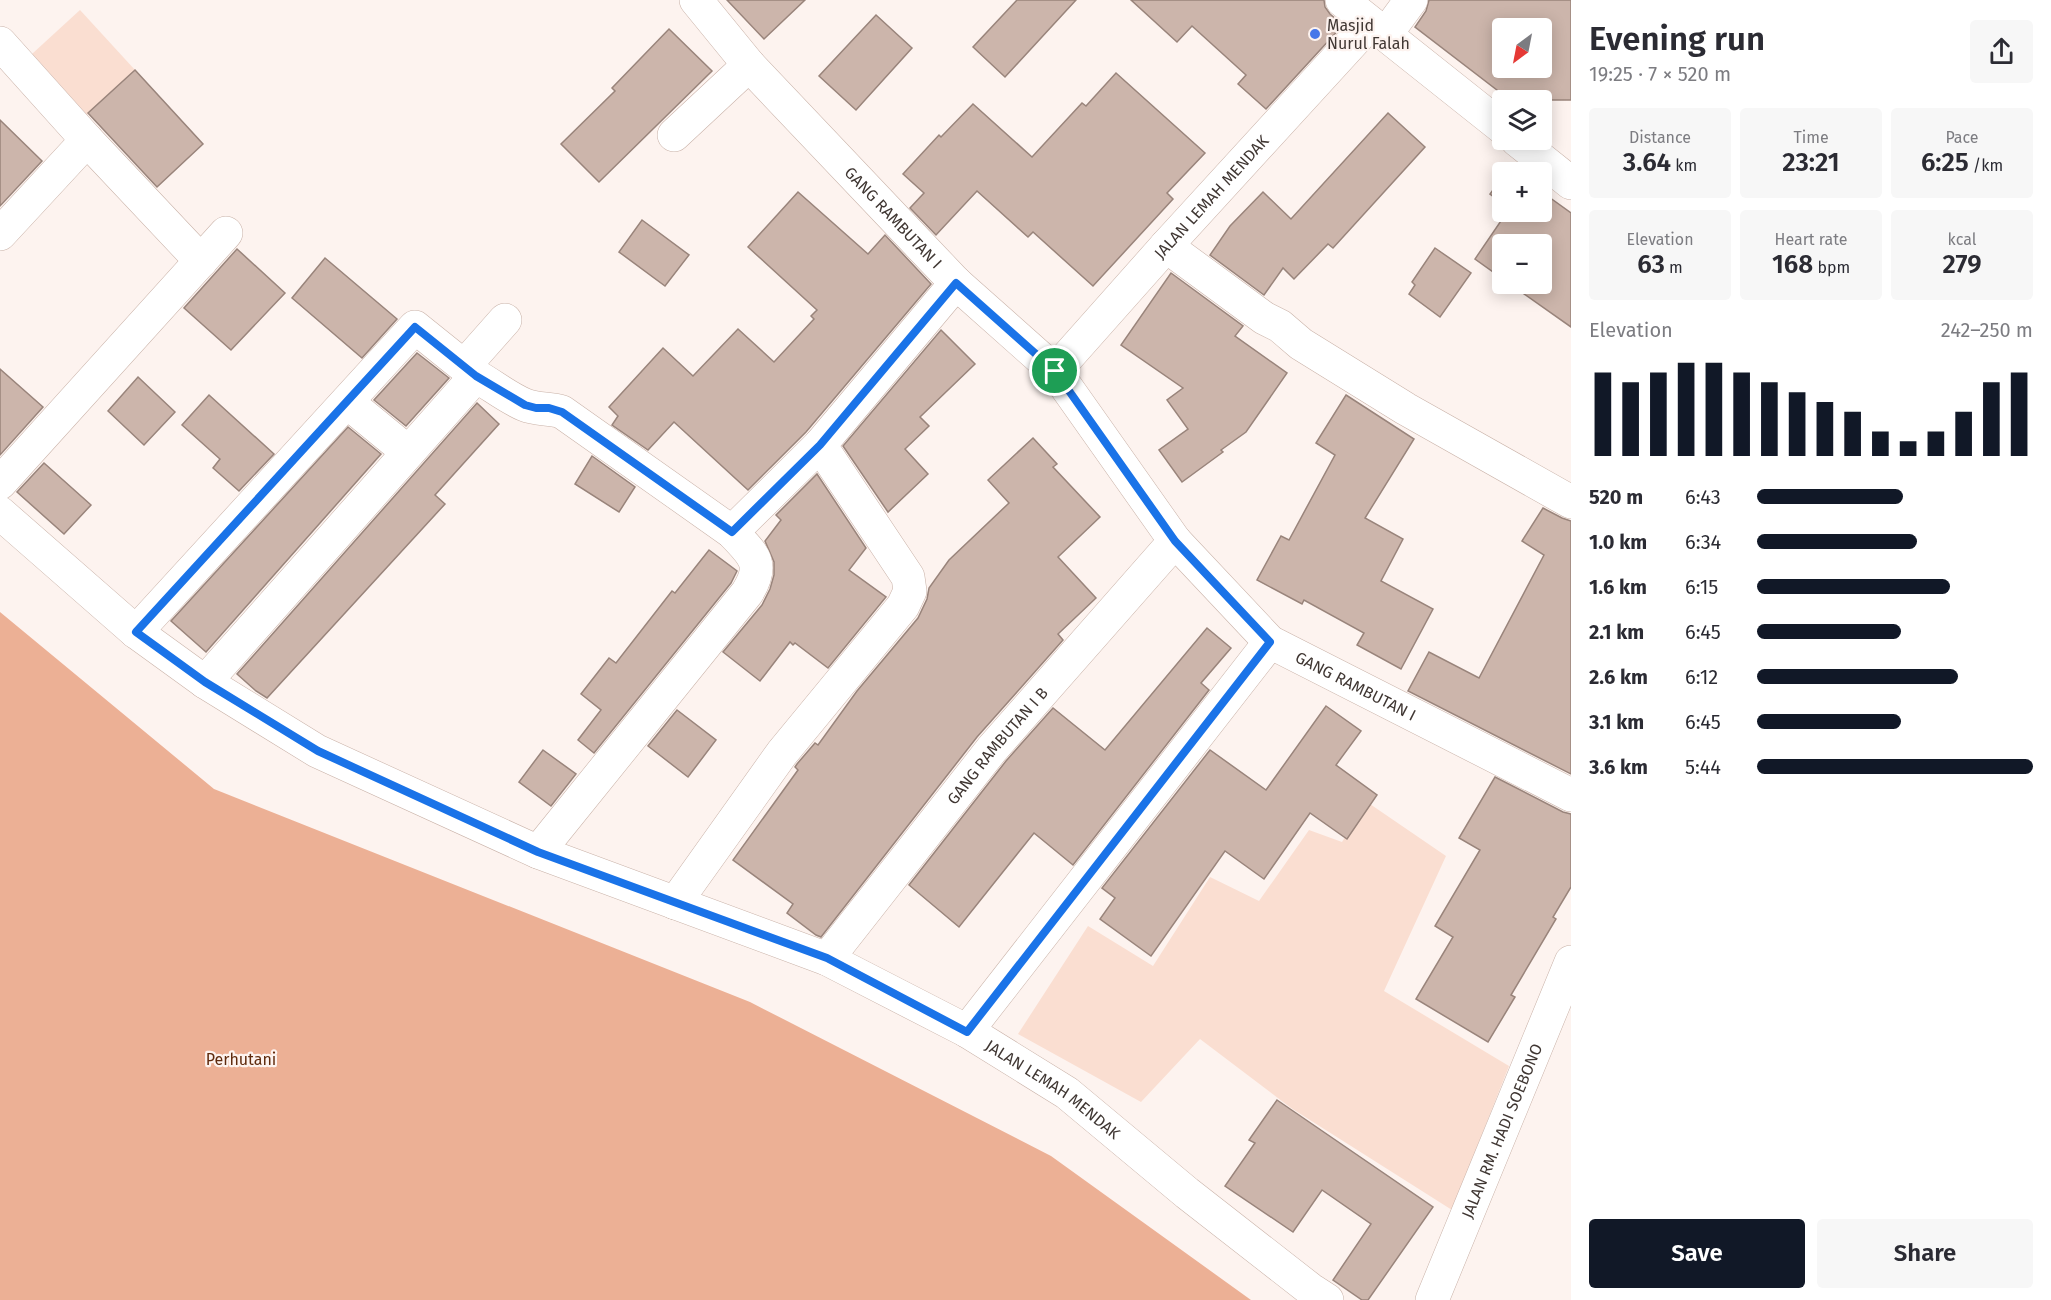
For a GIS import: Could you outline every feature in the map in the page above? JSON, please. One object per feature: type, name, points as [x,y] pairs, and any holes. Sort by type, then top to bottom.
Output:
[{"type":"street","name":"GANG RAMBUTAN I","points":[[696,0],[749,65],[956,283],[1055,371],[1175,541],[1270,642],[1571,795]]},
{"type":"street","points":[[1342,0],[1492,119]]},
{"type":"street","name":"JALAN LEMAH MENDAK","points":[[1055,371],[1166,246],[1378,28],[1411,0]]},
{"type":"street","points":[[0,43],[201,261]]},
{"type":"street","points":[[674,135],[749,65]]},
{"type":"street","points":[[0,234],[87,140]]},
{"type":"street","points":[[1530,150],[1571,183]]},
{"type":"street","points":[[0,483],[226,233]]},
{"type":"street","points":[[1166,246],[1264,318],[1280,326],[1301,344],[1406,409],[1571,502]]},
{"type":"street","points":[[732,532],[820,445],[956,283]]},
{"type":"street","points":[[205,682],[408,452],[472,372],[470,360],[505,320]]},
{"type":"street","points":[[136,632],[415,327],[472,372],[525,405],[562,412],[732,532],[757,564],[755,579],[747,593],[538,852]]},
{"type":"street","points":[[347,402],[408,452]]},
{"type":"street","points":[[675,903],[782,753],[903,606],[910,591],[908,577],[820,445]]},
{"type":"street","name":"JALAN LEMAH MENDAK","points":[[0,513],[136,632],[205,682],[318,751],[538,852],[827,958],[967,1032],[1067,1093],[1187,1193],[1327,1300]]},
{"type":"street","name":"GANG RAMBUTAN I B","points":[[827,958],[992,749],[1175,541]]},
{"type":"street","points":[[967,1032],[1270,642]]},
{"type":"street","name":"JALAN RM. HADI SOEBONO","points":[[1432,1300],[1571,962]]},
{"type":"shaded area","points":[[80,10],[135,70],[87,115],[32,54]]},
{"type":"shaded area","points":[[1367,802],[1446,856],[1384,991],[1509,1066],[1452,1210],[1291,1108],[1200,1039],[1141,1102],[1018,1034],[1088,926],[1153,966],[1210,877],[1259,901],[1309,830],[1342,842]]},
{"type":"green space","name":"Perhutani","points":[[0,612],[214,789],[750,1002],[1051,1156],[1251,1300],[0,1300]]},
{"type":"building","points":[[727,0],[805,0],[764,39]]},
{"type":"building","points":[[1017,0],[1076,0],[1005,77],[973,47]]},
{"type":"building","points":[[1131,0],[1324,0],[1325,7],[1330,14],[1343,25],[1266,109],[1238,84],[1246,75],[1192,26],[1177,42]]},
{"type":"building","points":[[1429,0],[1571,0],[1571,100],[1552,100],[1552,90],[1497,90],[1415,27],[1426,11]]},
{"type":"building","points":[[876,15],[912,48],[856,110],[819,76]]},
{"type":"building","points":[[669,29],[712,71],[599,182],[561,144],[615,91],[612,88]]},
{"type":"building","points":[[135,70],[203,144],[157,187],[88,113]]},
{"type":"building","points":[[1116,73],[1205,153],[1167,193],[1173,199],[1093,286],[1033,232],[1028,237],[977,191],[936,235],[910,208],[924,193],[903,174],[939,135],[941,137],[973,104],[1032,157],[1082,103],[1086,106]]},
{"type":"building","points":[[1388,113],[1425,147],[1333,248],[1328,244],[1294,279],[1283,268],[1264,295],[1210,255],[1230,226],[1263,192],[1291,219]]},
{"type":"building","points":[[0,120],[42,161],[0,206]]},
{"type":"building","points":[[798,192],[868,254],[885,235],[931,284],[806,432],[748,490],[674,422],[648,450],[612,425],[618,416],[609,407],[663,348],[693,376],[738,329],[774,362],[814,319],[811,316],[817,310],[748,247]]},
{"type":"building","points":[[1552,199],[1571,213],[1571,327],[1524,294],[1552,294],[1552,234],[1492,234],[1500,222],[1552,222]]},
{"type":"building","points":[[642,220],[689,255],[665,286],[619,252]]},
{"type":"building","points":[[1492,234],[1492,271],[1475,259]]},
{"type":"building","points":[[1435,248],[1471,273],[1440,317],[1409,294],[1415,285],[1412,282]]},
{"type":"building","points":[[237,249],[285,293],[231,350],[184,308]]},
{"type":"building","points":[[325,258],[397,319],[362,358],[292,298]]},
{"type":"building","points":[[1171,273],[1243,326],[1235,336],[1287,373],[1246,432],[1182,482],[1159,450],[1188,429],[1167,400],[1183,388],[1121,345]]},
{"type":"building","points":[[941,330],[975,364],[920,417],[929,426],[905,449],[928,474],[888,512],[843,446]]},
{"type":"building","points":[[417,353],[449,378],[406,426],[374,400]]},
{"type":"building","points":[[0,369],[43,407],[0,455]]},
{"type":"building","points":[[138,377],[175,412],[144,445],[108,411]]},
{"type":"building","points":[[209,395],[274,454],[239,491],[213,468],[220,459],[182,425]]},
{"type":"building","points":[[1346,395],[1414,439],[1365,518],[1403,539],[1381,581],[1433,609],[1401,669],[1357,645],[1364,633],[1304,600],[1302,604],[1257,580],[1281,536],[1289,540],[1335,455],[1316,443]]},
{"type":"building","points":[[477,403],[499,424],[435,495],[445,504],[267,698],[256,691],[237,674]]},
{"type":"building","points":[[348,427],[381,454],[206,652],[171,621]]},
{"type":"building","points":[[1033,438],[1057,464],[1053,467],[1100,517],[1058,557],[1096,598],[1058,634],[1063,640],[977,737],[821,937],[816,935],[787,913],[793,904],[733,860],[798,770],[795,767],[797,764],[815,743],[818,745],[857,691],[918,618],[927,599],[929,588],[949,560],[1009,503],[988,480]]},
{"type":"building","points":[[592,456],[635,487],[619,512],[575,484]]},
{"type":"building","points":[[44,463],[91,505],[64,534],[17,492]]},
{"type":"building","points":[[817,474],[866,548],[849,570],[886,597],[828,668],[795,643],[793,645],[790,642],[760,681],[723,652],[762,605],[770,589],[774,575],[774,562],[765,541],[781,520],[776,515]]},
{"type":"building","points":[[1543,508],[1571,521],[1571,774],[1408,691],[1429,652],[1479,678],[1544,555],[1522,541]]},
{"type":"building","points":[[709,550],[737,571],[731,583],[594,753],[578,740],[601,710],[581,694],[609,658],[616,663],[672,591],[675,593]]},
{"type":"building","points":[[1207,628],[1231,648],[1201,683],[1209,690],[1073,865],[1034,833],[959,927],[909,885],[1006,761],[1053,708],[1105,750]]},
{"type":"building","points":[[1326,706],[1361,731],[1336,765],[1377,795],[1347,839],[1310,813],[1264,879],[1225,851],[1151,956],[1100,919],[1115,898],[1102,888],[1210,750],[1266,790]]},
{"type":"building","points":[[677,710],[716,740],[688,777],[648,746]]},
{"type":"building","points":[[543,750],[576,774],[551,806],[519,782]]},
{"type":"building","points":[[1495,777],[1571,814],[1571,887],[1553,917],[1556,919],[1511,995],[1515,997],[1488,1042],[1416,999],[1453,937],[1435,926],[1480,850],[1459,838]]},
{"type":"building","points":[[1277,1100],[1433,1207],[1368,1300],[1362,1300],[1333,1280],[1371,1224],[1322,1190],[1293,1232],[1225,1186],[1255,1143],[1249,1140]]},
{"type":"place","name":"Masjid Nurul Falah","points":[[1315,34]]},
{"type":"route","points":[[956,283],[1055,371],[1175,541],[1270,642],[967,1032],[827,958],[538,852],[318,751],[205,682],[136,632],[415,327],[476,376],[525,405],[562,412],[732,532],[820,445],[956,283]]}]
